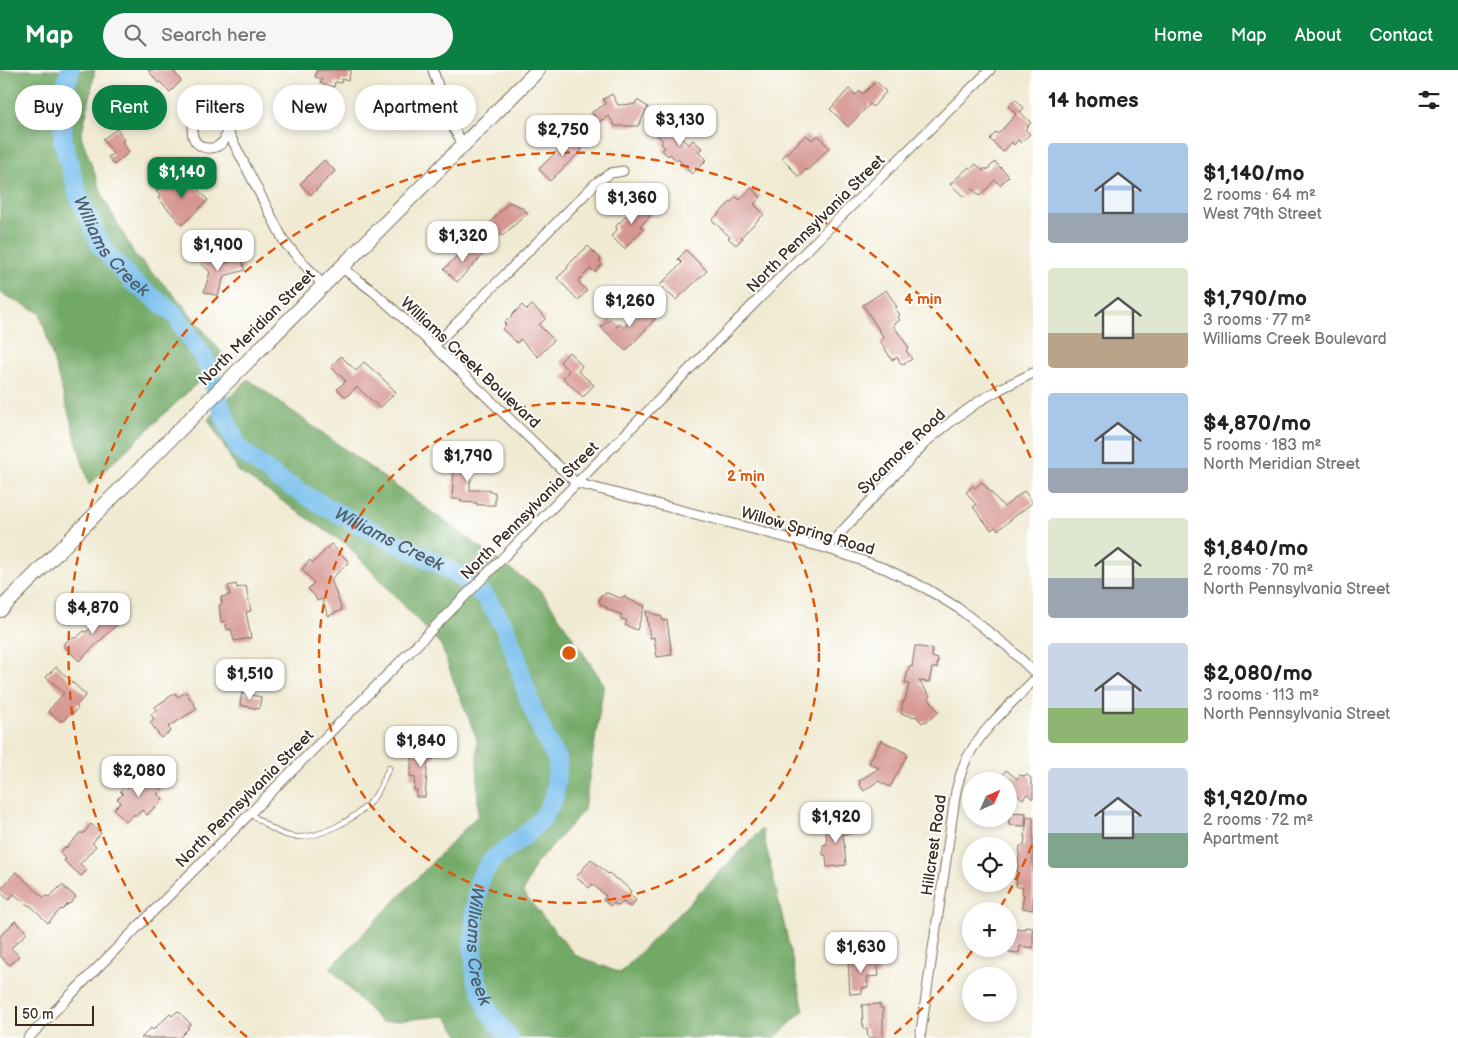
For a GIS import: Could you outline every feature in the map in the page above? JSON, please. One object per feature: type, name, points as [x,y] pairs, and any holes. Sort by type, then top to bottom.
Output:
[{"type":"main road","name":"North Meridian Street","points":[[0,610],[538,70]]},
{"type":"street","points":[[433,70],[449,121],[463,144]]},
{"type":"street","name":"North Pennsylvania Street","points":[[28,1038],[826,231],[990,70]]},
{"type":"street","points":[[227,130],[285,243],[323,285]]},
{"type":"street","points":[[434,346],[596,184],[605,176],[623,170]]},
{"type":"street","name":"Williams Creek Boulevard","points":[[341,267],[374,292],[434,346],[576,483]]},
{"type":"street","name":"Sycamore Road","points":[[826,548],[927,441],[946,425],[988,396],[1033,373]]},
{"type":"street","name":"Willow Spring Road","points":[[576,483],[826,548],[886,570],[927,589],[958,608],[1017,655],[1033,671]]},
{"type":"street","name":"Hillcrest Road","points":[[920,1038],[956,791],[961,773],[982,735],[1033,681]]},
{"type":"lane","points":[[250,814],[278,833],[291,837],[321,834],[339,826],[362,809],[375,796],[389,768]]},
{"type":"green space","points":[[0,70],[95,70],[81,136],[104,199],[135,255],[177,298],[225,357],[89,485],[40,313],[0,293]]},
{"type":"green space","points":[[248,379],[542,592],[604,684],[584,810],[534,866],[523,893],[575,955],[620,973],[762,829],[804,1010],[775,1038],[461,1038],[446,1016],[381,1022],[330,968],[478,815],[477,739],[441,645],[347,545],[238,471],[208,419]]},
{"type":"building","points":[[148,70],[173,70],[181,81],[170,92],[167,89],[167,85],[158,83]]},
{"type":"building","points":[[317,70],[351,70],[348,81],[342,79],[341,83],[335,82],[334,85],[320,83],[322,79],[315,77]]},
{"type":"building","points":[[876,81],[886,92],[873,107],[870,104],[848,127],[830,109],[849,89],[856,95],[860,91],[863,94]]},
{"type":"building","points":[[612,94],[618,105],[635,104],[637,100],[648,107],[638,126],[615,126],[609,116],[598,122],[592,112],[606,104],[603,99]]},
{"type":"building","points":[[1015,99],[1024,108],[1020,112],[1031,123],[1025,129],[1030,134],[1021,143],[1018,140],[1014,145],[1012,142],[1003,152],[990,139],[996,132],[998,134],[1016,114],[1008,106]]},
{"type":"building","points":[[663,119],[670,124],[688,145],[693,140],[702,148],[698,152],[706,160],[692,174],[678,159],[676,160],[670,154],[668,156],[662,150],[665,148],[661,143],[663,141],[654,131],[659,126],[657,124]]},
{"type":"building","points":[[118,130],[129,152],[114,165],[108,157],[113,154],[103,139]]},
{"type":"building","points":[[578,134],[587,142],[580,148],[582,150],[550,181],[539,169],[569,139],[571,141]]},
{"type":"building","points":[[806,135],[812,140],[818,135],[829,148],[799,177],[782,158]]},
{"type":"building","points":[[324,160],[335,171],[311,195],[300,184]]},
{"type":"building","points":[[995,162],[1009,176],[1000,185],[995,180],[980,196],[972,189],[964,197],[950,184],[969,167],[971,169],[976,164],[983,171],[986,168],[987,170]]},
{"type":"building","points":[[184,174],[208,200],[182,225],[158,198],[160,196],[156,191],[166,182],[170,186]]},
{"type":"building","points":[[751,188],[761,197],[754,204],[764,214],[741,237],[743,238],[736,245],[712,220],[736,197],[740,200]]},
{"type":"building","points":[[645,200],[655,211],[640,226],[643,229],[624,249],[611,236],[617,230],[616,226]]},
{"type":"building","points":[[509,202],[521,207],[528,213],[502,236],[488,225]]},
{"type":"building","points":[[470,243],[482,256],[457,282],[444,269]]},
{"type":"building","points":[[588,246],[601,259],[599,261],[602,264],[595,272],[590,269],[578,281],[587,291],[578,300],[557,278]]},
{"type":"building","points":[[686,250],[707,271],[676,300],[660,285],[682,263],[678,259]]},
{"type":"building","points":[[203,251],[214,261],[223,264],[241,258],[245,270],[224,276],[218,296],[204,292],[210,272],[196,258]]},
{"type":"building","points":[[886,290],[900,315],[898,317],[900,320],[893,325],[909,348],[906,350],[912,359],[902,365],[897,357],[892,360],[880,341],[884,338],[863,305]]},
{"type":"building","points":[[639,302],[655,319],[626,351],[601,327],[610,319],[618,327],[620,324],[624,328],[636,314],[632,310]]},
{"type":"building","points":[[522,305],[527,310],[532,305],[546,318],[539,325],[554,340],[538,357],[520,339],[517,343],[502,329],[506,325],[504,323]]},
{"type":"building","points":[[569,352],[582,366],[578,371],[594,385],[583,397],[563,378],[569,371],[560,362]]},
{"type":"building","points":[[341,356],[356,371],[364,362],[396,392],[380,408],[357,387],[346,397],[337,389],[346,381],[331,367]]},
{"type":"building","points":[[455,452],[467,453],[467,456],[473,456],[473,474],[470,474],[470,490],[490,490],[490,492],[495,492],[495,505],[477,505],[477,503],[461,502],[461,499],[452,499]]},
{"type":"building","points":[[982,482],[1004,507],[1024,491],[1033,502],[998,530],[995,527],[991,530],[973,507],[976,505],[966,492]]},
{"type":"building","points":[[331,544],[349,562],[331,579],[342,610],[328,616],[322,599],[317,601],[308,589],[314,583],[302,569],[310,560],[313,563]]},
{"type":"building","points":[[236,584],[237,588],[246,586],[251,611],[246,612],[251,638],[234,641],[231,629],[227,630],[225,621],[221,622],[219,605],[222,604],[221,597],[230,595],[228,586]]},
{"type":"building","points":[[607,593],[620,598],[625,596],[627,599],[645,606],[637,630],[625,625],[627,621],[620,618],[622,615],[601,605],[599,600],[601,595]]},
{"type":"building","points":[[116,607],[125,617],[79,661],[63,645],[70,638],[76,638],[84,631],[89,630],[99,620],[101,622]]},
{"type":"building","points":[[646,611],[662,617],[663,621],[667,620],[672,655],[657,657],[654,637],[650,638]]},
{"type":"building","points":[[915,646],[932,649],[932,657],[938,659],[937,668],[932,668],[929,682],[919,681],[930,696],[928,698],[939,712],[922,723],[917,717],[901,714],[909,684],[905,683],[909,666],[912,667]]},
{"type":"building","points":[[56,667],[86,695],[76,706],[78,708],[72,714],[71,712],[63,721],[60,721],[48,711],[64,693],[46,677]]},
{"type":"building","points":[[186,692],[197,709],[168,727],[171,731],[161,738],[150,722],[154,719],[151,714],[157,710],[155,707],[175,693],[178,697]]},
{"type":"building","points":[[242,693],[261,697],[259,709],[240,705]]},
{"type":"building","points":[[881,740],[908,754],[890,787],[878,781],[864,791],[859,781],[879,768],[869,763]]},
{"type":"building","points":[[413,745],[435,748],[434,759],[428,759],[425,797],[416,797],[417,790],[414,790],[415,778],[410,777]]},
{"type":"building","points":[[147,775],[162,789],[157,794],[163,799],[147,815],[142,810],[126,822],[114,809],[121,802],[117,799],[123,794],[120,791],[126,785],[128,788],[137,778],[141,782]]},
{"type":"building","points":[[1020,775],[1027,775],[1031,778],[1031,784],[1033,785],[1033,799],[1027,794],[1023,799],[1018,795],[1018,778]]},
{"type":"building","points":[[1018,813],[1026,813],[1025,826],[1018,826]]},
{"type":"building","points":[[1027,817],[1033,818],[1033,910],[1022,908],[1023,887],[1017,887],[1020,846],[1024,846]]},
{"type":"building","points":[[850,822],[851,834],[843,834],[846,865],[827,867],[826,855],[823,855],[823,845],[827,844],[825,824]]},
{"type":"building","points":[[91,824],[101,833],[92,843],[96,846],[80,864],[87,870],[81,876],[64,861],[66,859],[59,853],[81,832],[83,834]]},
{"type":"building","points":[[591,859],[631,891],[629,894],[636,900],[630,907],[623,902],[619,906],[614,903],[611,906],[603,900],[606,896],[592,884],[589,888],[576,877]]},
{"type":"building","points":[[16,872],[44,898],[49,897],[62,885],[76,897],[48,923],[30,905],[14,894],[9,900],[0,892]]},
{"type":"building","points":[[15,921],[27,933],[11,948],[19,956],[10,965],[0,956],[0,936]]},
{"type":"building","points":[[1025,927],[1033,928],[1033,948],[1020,946],[1019,953],[1017,953],[1017,928],[1025,929]]},
{"type":"building","points":[[877,959],[879,976],[867,977],[868,987],[862,988],[862,993],[850,994],[848,961]]},
{"type":"building","points":[[880,1004],[880,1008],[883,1008],[883,1038],[868,1038],[867,1028],[863,1029],[862,1005]]},
{"type":"building","points":[[178,1011],[191,1024],[179,1038],[141,1038],[170,1014],[172,1016]]},
{"type":"waterway","name":"Williams Creek","points":[[70,70],[62,98],[63,141],[79,197],[102,248],[133,282],[175,314],[206,362],[225,418],[239,449],[278,479],[324,506],[439,564],[464,579],[487,599],[504,626],[517,659],[529,700],[558,761],[554,798],[542,819],[523,837],[492,860],[480,878],[475,909],[473,948],[476,979],[490,1013],[509,1038]]}]
